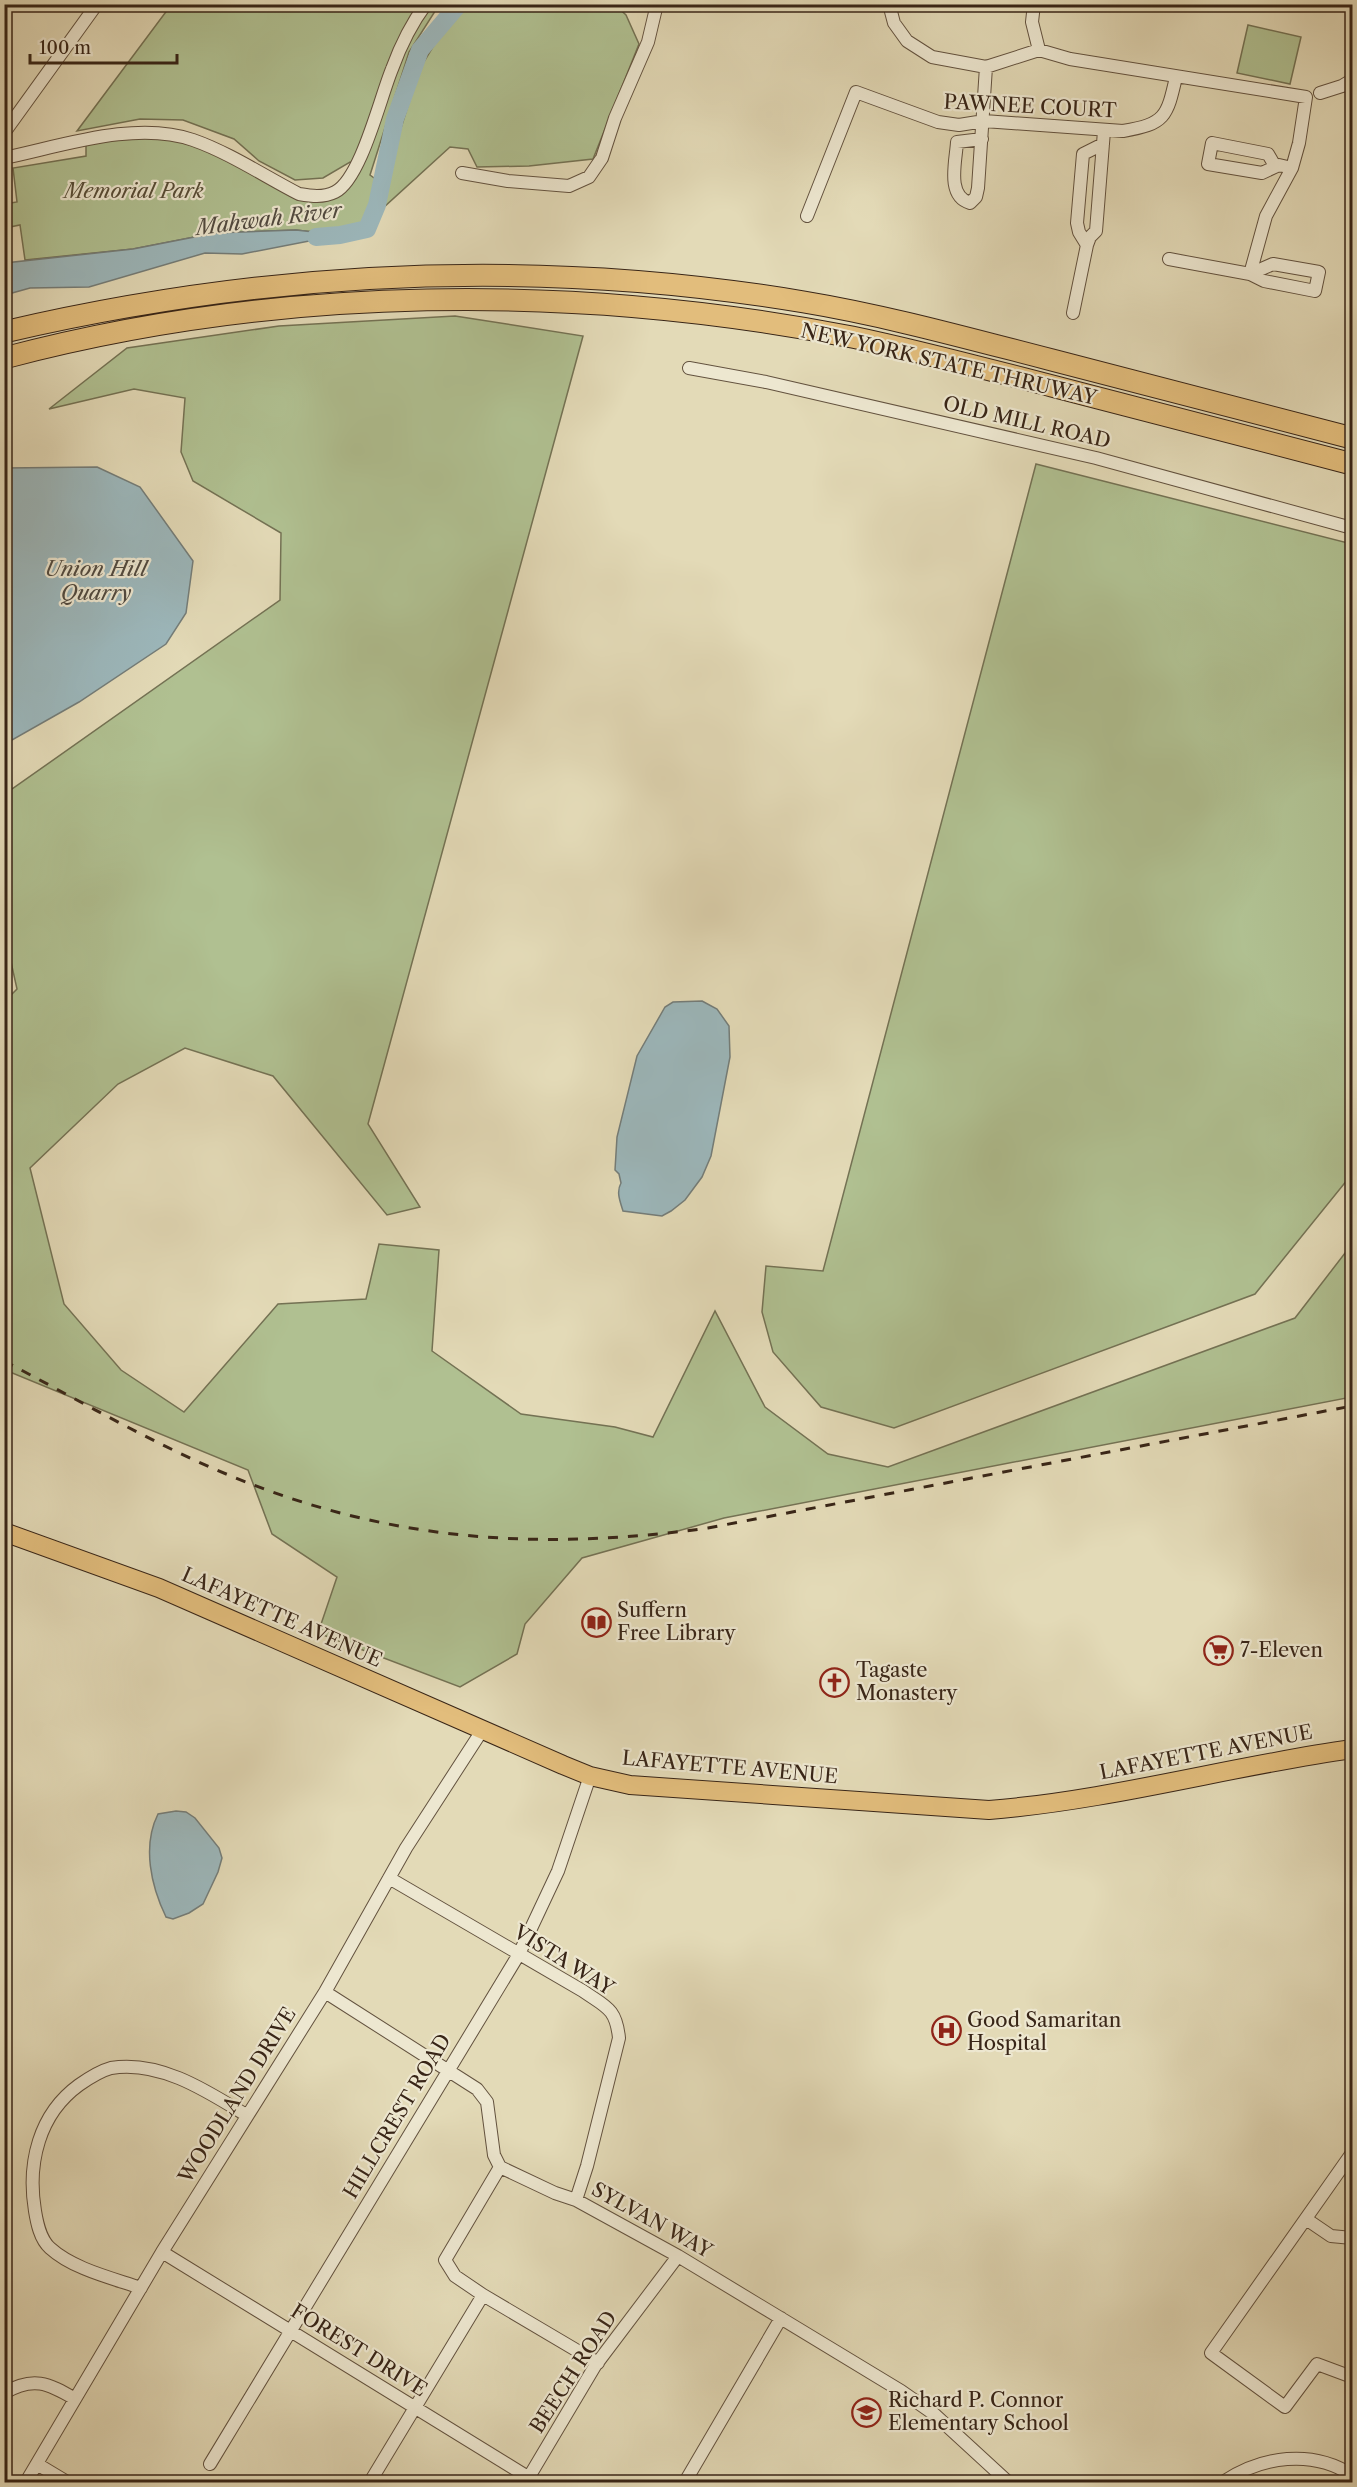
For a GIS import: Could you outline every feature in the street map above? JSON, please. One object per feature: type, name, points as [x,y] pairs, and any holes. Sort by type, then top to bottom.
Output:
[{"type":"highway","name":"NEW YORK STATE THRUWAY","points":[[4,332],[163,300],[303,282],[432,275],[540,275],[592,278],[753,294],[858,312],[965,337],[1353,438]]},
{"type":"highway","name":"NEW YORK STATE THRUWAY","points":[[4,358],[167,325],[306,307],[433,300],[539,300],[591,303],[750,320],[874,342],[1353,464]]},
{"type":"main road","name":"LAFAYETTE AVENUE","points":[[4,1532],[159,1588],[590,1776],[630,1785],[989,1810],[1046,1804],[1353,1749]]},
{"type":"street","points":[[4,133],[97,4]]},
{"type":"street","points":[[4,158],[112,135],[138,132],[166,134],[201,144],[299,194],[318,197],[335,192],[347,182],[357,165],[392,69],[409,32],[426,4]]},
{"type":"street","points":[[462,173],[508,181],[560,186],[569,186],[589,177],[602,158],[612,127],[648,42],[657,4]]},
{"type":"street","points":[[888,4],[894,23],[907,41],[917,50],[932,57],[986,67],[1039,50],[1070,59],[1306,97],[1299,144],[1292,168],[1266,216],[1250,274]]},
{"type":"street","points":[[1034,4],[1032,22],[1039,50]]},
{"type":"street","points":[[982,139],[957,142],[955,186],[964,201],[970,202],[976,197],[978,188],[984,121],[986,67]]},
{"type":"street","name":"PAWNEE COURT","points":[[807,216],[856,92],[938,122],[959,125],[984,121],[1123,131],[1143,128],[1160,120],[1169,108],[1176,77]]},
{"type":"street","points":[[1320,93],[1353,80]]},
{"type":"street","points":[[1073,313],[1087,245],[1090,237],[1096,231],[1104,131]]},
{"type":"street","points":[[1275,166],[1268,154],[1212,143],[1208,164],[1262,173],[1275,166],[1292,168]]},
{"type":"street","points":[[1087,245],[1079,232],[1077,223],[1083,154],[1103,144]]},
{"type":"street","points":[[1169,259],[1250,274],[1264,281],[1315,291],[1319,272],[1273,264],[1250,274]]},
{"type":"street","name":"OLD MILL ROAD","points":[[689,368],[777,385],[1096,458],[1353,528]]},
{"type":"street","name":"WOODLAND DRIVE","points":[[26,2482],[162,2252],[246,2115],[326,1992],[389,1878],[483,1729]]},
{"type":"street","name":"HILLCREST ROAD","points":[[210,2464],[519,1954],[558,1871],[590,1776]]},
{"type":"street","name":"VISTA WAY","points":[[389,1878],[608,2008],[617,2020],[619,2038],[587,2166],[576,2200]]},
{"type":"street","points":[[326,1992],[477,2089],[487,2102],[494,2155],[500,2167],[445,2260],[455,2276],[483,2295],[598,2362]]},
{"type":"street","points":[[141,2288],[70,2262],[49,2247],[38,2229],[32,2194],[33,2165],[39,2139],[51,2113],[66,2094],[91,2077],[110,2068],[136,2067],[167,2074],[191,2083],[246,2115]]},
{"type":"street","points":[[1353,2153],[1211,2353],[1285,2407],[1317,2364],[1353,2377]]},
{"type":"street","name":"SYLVAN WAY","points":[[500,2167],[555,2193],[576,2200],[678,2256],[900,2391],[934,2414],[1008,2482]]},
{"type":"street","points":[[1306,2219],[1331,2236],[1353,2238]]},
{"type":"street","name":"FOREST DRIVE","points":[[162,2252],[530,2481]]},
{"type":"street","name":"BEECH ROAD","points":[[530,2481],[598,2362],[678,2256]]},
{"type":"street","points":[[370,2482],[483,2295]]},
{"type":"street","points":[[684,2482],[781,2318]]},
{"type":"street","points":[[4,2393],[20,2384],[36,2382],[51,2386],[75,2399]]},
{"type":"street","points":[[1223,2482],[1255,2466],[1282,2458],[1312,2459],[1338,2466],[1353,2475]]},
{"type":"street","points":[[37,2464],[67,2482]]},
{"type":"green space","points":[[471,4],[614,4],[626,15],[639,44],[593,159],[529,166],[477,167],[468,149],[450,147],[384,207],[388,170],[419,70],[434,45],[464,9]]},
{"type":"green space","name":"Memorial Park","points":[[171,5],[439,5],[409,52],[370,175],[381,183],[377,205],[367,229],[340,235],[296,230],[215,233],[133,249],[25,260],[20,225],[5,228],[5,204],[17,202],[13,168],[86,156],[86,141],[112,135],[193,140],[299,194],[335,192],[357,165],[350,162],[323,178],[295,180],[259,161],[234,139],[183,120],[140,119],[77,131]]},
{"type":"green space","points":[[1248,25],[1301,37],[1290,84],[1237,73]]},
{"type":"green space","points":[[455,316],[583,336],[368,1124],[420,1207],[387,1215],[273,1076],[185,1048],[118,1084],[30,1168],[64,1304],[121,1370],[184,1412],[278,1304],[366,1299],[379,1244],[439,1250],[432,1351],[521,1414],[615,1427],[653,1437],[715,1311],[765,1407],[828,1454],[888,1467],[1295,1318],[1352,1244],[1352,1397],[724,1518],[582,1558],[525,1624],[517,1654],[460,1687],[318,1633],[337,1577],[272,1534],[248,1470],[5,1370],[4,1002],[17,989],[11,962],[5,966],[5,794],[280,600],[281,533],[193,481],[181,452],[185,398],[134,389],[49,409],[127,348],[279,326]]},
{"type":"green space","points":[[1036,464],[1352,544],[1352,1174],[1255,1294],[894,1428],[821,1407],[773,1352],[762,1312],[766,1266],[823,1271]]},
{"type":"water","points":[[296,230],[340,235],[242,254],[205,253],[89,287],[30,288],[5,295],[5,263],[133,249],[215,233]]},
{"type":"water","name":"Union Hill Quarry","points":[[97,467],[140,487],[193,561],[186,613],[166,644],[79,702],[5,744],[5,468]]},
{"type":"water","points":[[702,1001],[717,1009],[729,1026],[730,1057],[711,1156],[702,1177],[685,1200],[671,1211],[662,1216],[623,1211],[619,1193],[621,1183],[619,1174],[615,1170],[617,1137],[637,1056],[665,1007],[673,1002]]},
{"type":"water","points":[[186,1812],[195,1818],[219,1848],[222,1858],[203,1904],[173,1919],[166,1917],[156,1892],[150,1866],[150,1839],[158,1814]]},
{"type":"waterway","name":"Mahwah River","points":[[316,237],[367,229],[377,205],[395,119],[420,50],[459,4]]},
{"type":"railway","points":[[4,1361],[173,1450],[231,1476],[290,1498],[349,1515],[408,1528],[525,1539],[585,1539],[708,1528],[1352,1406]]},
{"type":"place","name":"Suffern Free Library","points":[[596,1622]]},
{"type":"place","name":"7-Eleven","points":[[1219,1650]]},
{"type":"place","name":"Tagaste Monastery","points":[[835,1682]]},
{"type":"place","name":"Good Samaritan Hospital","points":[[946,2031]]},
{"type":"place","name":"Richard P. Connor Elementary School","points":[[867,2412]]}]
